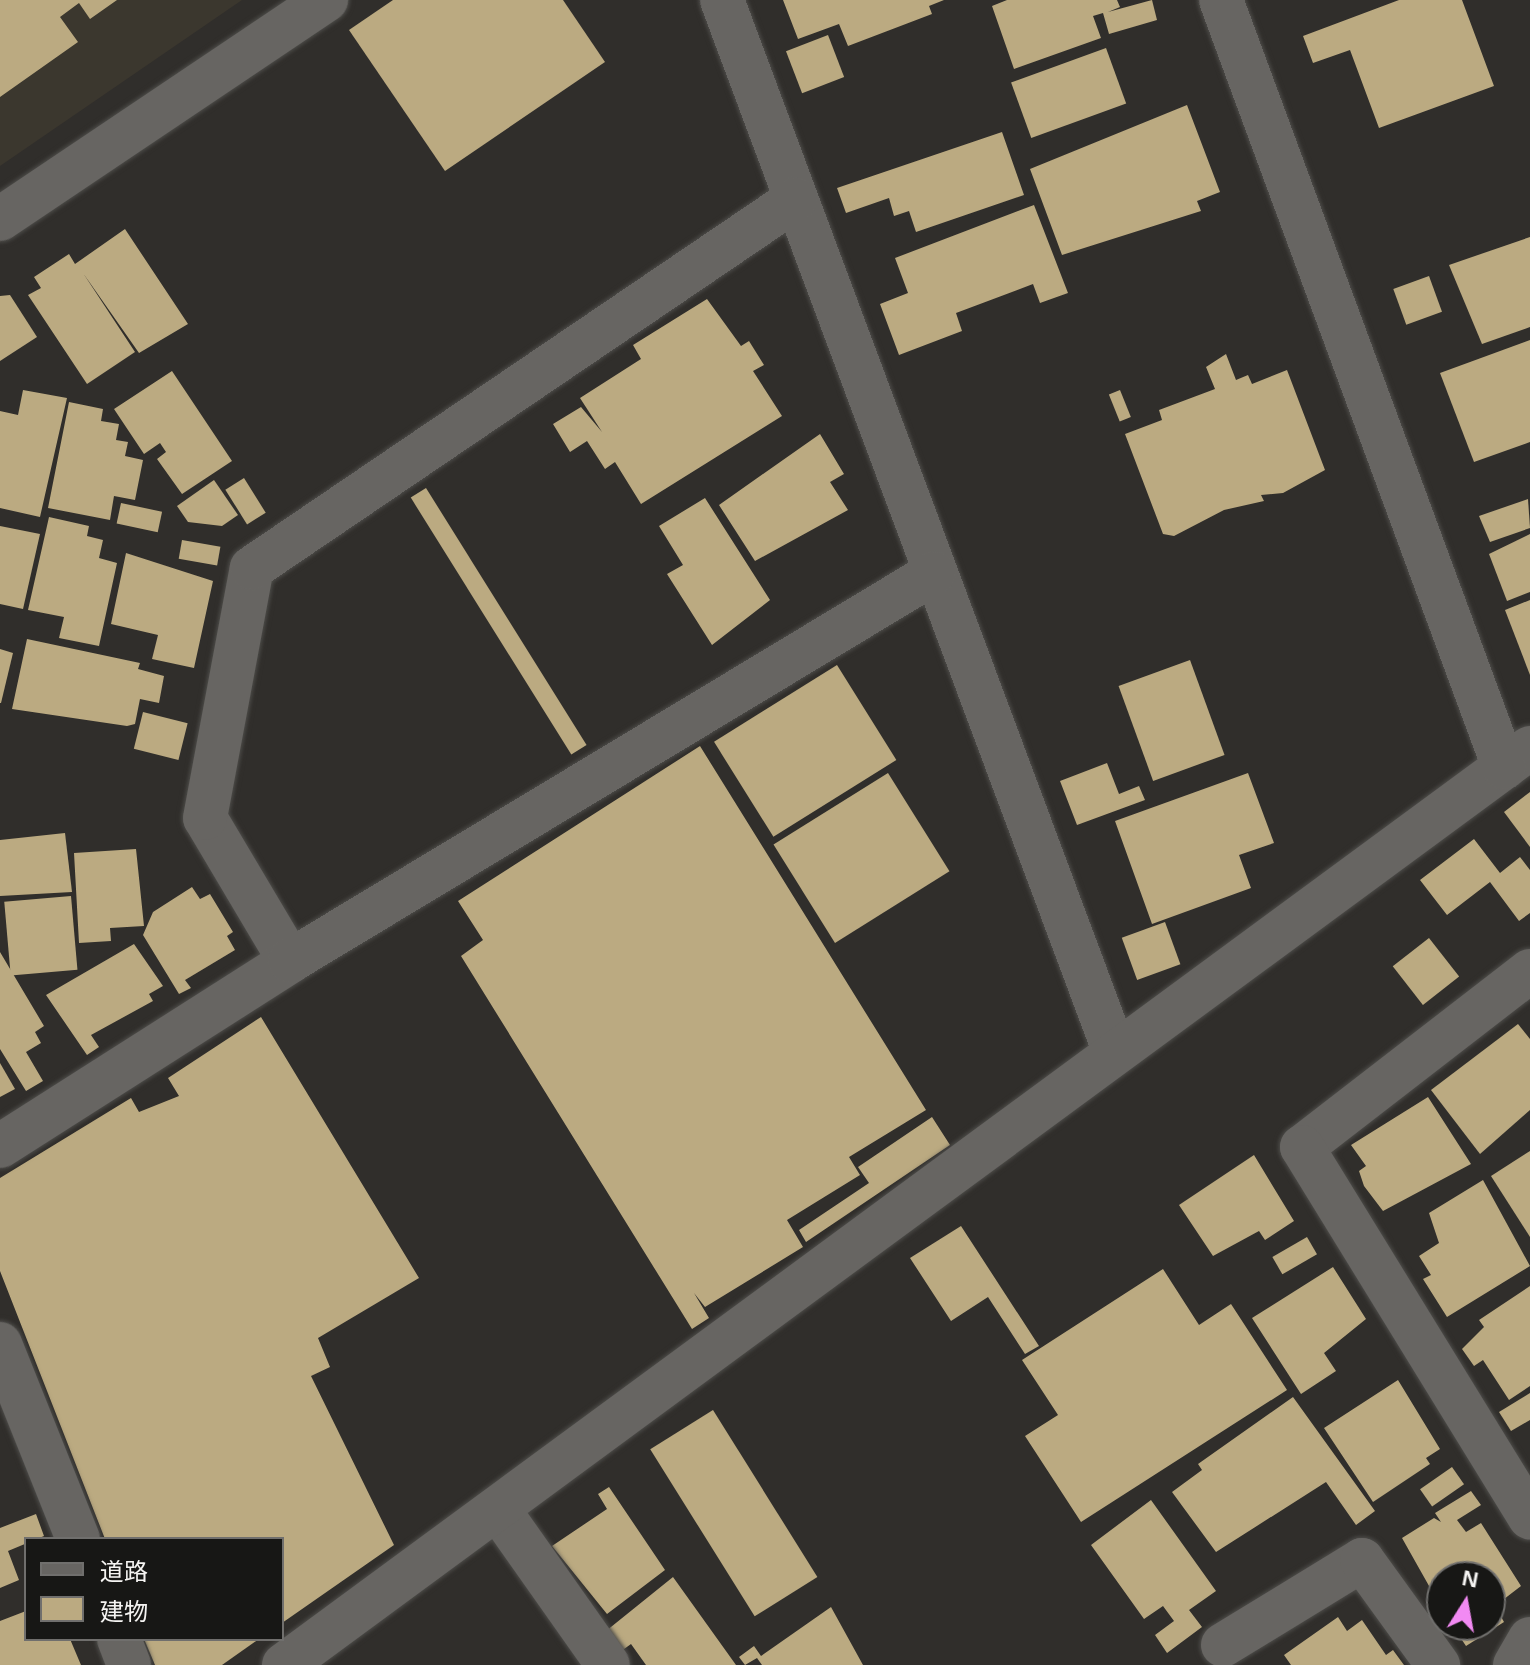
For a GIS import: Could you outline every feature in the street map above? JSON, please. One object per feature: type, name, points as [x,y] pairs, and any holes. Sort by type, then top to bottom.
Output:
[{"type":"street","points":[[0,219],[326,0]]},
{"type":"street","points":[[722,0],[1114,1050]]},
{"type":"street","points":[[284,1665],[500,1512],[1114,1050],[1517,758],[1221,0]]},
{"type":"street","points":[[290,961],[205,818],[252,568],[796,199]]},
{"type":"street","points":[[0,1146],[290,961],[934,573]]},
{"type":"street","points":[[1530,971],[1302,1147],[1530,1517]]},
{"type":"street","points":[[0,1344],[77,1537]]},
{"type":"street","points":[[500,1512],[608,1665]]},
{"type":"street","points":[[1223,1645],[1362,1560],[1438,1665]]},
{"type":"street","points":[[1515,1665],[1530,1639]]},
{"type":"street","points":[[120,1641],[129,1665]]},
{"type":"shaded area","points":[[0,0],[242,0],[0,166]]},
{"type":"building","points":[[0,0],[117,0],[90,19],[79,3],[60,17],[78,42],[0,97]]},
{"type":"building","points":[[393,0],[563,0],[605,62],[445,171],[349,30]]},
{"type":"building","points":[[783,0],[944,0],[929,6],[932,14],[848,46],[839,24],[798,39]]},
{"type":"building","points":[[1007,0],[1117,0],[1120,7],[1108,12],[1152,0],[1157,20],[1109,34],[1103,13],[1093,16],[1101,38],[1014,69],[992,6]]},
{"type":"building","points":[[1399,0],[1462,0],[1494,86],[1379,128],[1350,50],[1313,63],[1303,36]]},
{"type":"building","points":[[828,35],[844,77],[802,93],[786,51]]},
{"type":"building","points":[[1106,48],[1126,103],[1031,138],[1011,83]]},
{"type":"building","points":[[1187,105],[1220,192],[1197,201],[1201,211],[1062,255],[1030,169]]},
{"type":"building","points":[[1002,132],[1024,195],[916,232],[909,211],[894,216],[889,198],[846,213],[837,188]]},
{"type":"building","points":[[1034,205],[1068,293],[1040,303],[1033,284],[956,313],[962,331],[899,355],[880,304],[908,293],[895,258]]},
{"type":"building","points":[[125,229],[188,324],[139,353],[83,273],[135,352],[87,384],[28,295],[41,288],[34,277],[69,254],[75,264]]},
{"type":"building","points":[[1530,237],[1530,327],[1482,344],[1449,265]]},
{"type":"building","points":[[1429,276],[1442,312],[1406,325],[1393,289]]},
{"type":"building","points":[[10,295],[37,337],[0,361],[0,296]]},
{"type":"building","points":[[707,299],[741,346],[749,341],[764,365],[753,371],[782,416],[641,504],[615,462],[605,469],[587,441],[570,452],[553,424],[581,407],[602,432],[580,398],[641,359],[633,345]]},
{"type":"building","points":[[1530,340],[1530,442],[1474,462],[1440,373]]},
{"type":"building","points":[[1226,354],[1236,380],[1248,375],[1252,384],[1287,370],[1325,470],[1283,493],[1261,495],[1264,501],[1224,510],[1174,536],[1163,534],[1125,434],[1162,420],[1159,410],[1215,389],[1206,367]]},
{"type":"building","points":[[172,371],[232,461],[182,494],[157,459],[166,452],[160,443],[144,454],[114,409]]},
{"type":"building","points":[[23,390],[67,398],[40,517],[0,508],[0,411],[18,415]]},
{"type":"building","points":[[1120,390],[1131,417],[1120,421],[1109,394]]},
{"type":"building","points":[[69,402],[103,409],[101,421],[119,424],[116,440],[128,442],[125,456],[143,460],[135,500],[114,496],[110,520],[48,508]]},
{"type":"building","points":[[820,434],[844,474],[830,482],[848,510],[755,561],[719,505]]},
{"type":"building","points":[[244,478],[266,513],[247,524],[225,490]]},
{"type":"building","points":[[214,480],[238,515],[222,526],[188,522],[177,506]]},
{"type":"building","points":[[426,488],[587,745],[571,754],[411,498]]},
{"type":"building","points":[[705,498],[770,600],[712,645],[667,574],[683,565],[659,526]]},
{"type":"building","points":[[1528,499],[1530,528],[1490,542],[1479,516]]},
{"type":"building","points":[[121,503],[162,512],[158,532],[117,524]]},
{"type":"building","points":[[49,517],[89,526],[87,536],[103,540],[99,558],[117,563],[99,646],[59,638],[64,617],[28,610]]},
{"type":"building","points":[[0,526],[40,534],[23,609],[0,604]]},
{"type":"building","points":[[1530,534],[1530,592],[1507,601],[1489,554]]},
{"type":"building","points":[[182,540],[220,547],[217,565],[179,559]]},
{"type":"building","points":[[126,553],[213,581],[194,668],[152,659],[158,635],[111,624]]},
{"type":"building","points":[[1530,600],[1530,675],[1505,610]]},
{"type":"building","points":[[27,639],[140,663],[138,669],[164,676],[159,703],[140,699],[135,724],[127,726],[12,709]]},
{"type":"building","points":[[0,649],[13,653],[1,703],[0,703]]},
{"type":"building","points":[[1190,660],[1225,755],[1153,781],[1119,686]]},
{"type":"building","points":[[837,665],[896,760],[773,837],[714,742]]},
{"type":"building","points":[[143,712],[188,723],[178,760],[134,749]]},
{"type":"building","points":[[700,746],[926,1110],[849,1157],[860,1175],[787,1220],[803,1247],[705,1307],[694,1293],[709,1318],[692,1329],[461,956],[483,940],[458,901]]},
{"type":"building","points":[[1107,763],[1119,794],[1139,786],[1145,800],[1077,825],[1060,781]]},
{"type":"building","points":[[888,773],[949,871],[835,943],[774,845]]},
{"type":"building","points":[[1248,773],[1274,843],[1239,855],[1251,888],[1152,924],[1115,821]]},
{"type":"building","points":[[1530,792],[1530,847],[1504,812]]},
{"type":"building","points":[[65,833],[72,892],[0,896],[0,840]]},
{"type":"building","points":[[1474,839],[1500,873],[1520,857],[1530,870],[1530,913],[1519,921],[1490,882],[1447,915],[1420,880]]},
{"type":"building","points":[[136,849],[144,926],[110,928],[111,941],[79,943],[74,853]]},
{"type":"building","points":[[192,887],[200,899],[210,894],[233,932],[227,936],[235,950],[185,980],[191,988],[179,994],[143,935],[153,912]]},
{"type":"building","points":[[71,896],[77,970],[11,976],[4,902]]},
{"type":"building","points":[[1165,922],[1180,964],[1137,980],[1122,938]]},
{"type":"building","points":[[1429,938],[1459,977],[1423,1005],[1393,966]]},
{"type":"building","points":[[134,944],[163,986],[149,994],[153,1001],[91,1035],[99,1047],[87,1055],[46,995]]},
{"type":"building","points":[[0,952],[44,1026],[35,1032],[41,1043],[26,1052],[43,1081],[26,1091],[0,1049]]},
{"type":"building","points":[[261,1017],[419,1278],[318,1338],[330,1367],[311,1376],[394,1545],[284,1622],[284,1537],[104,1537],[0,1271],[0,1178],[131,1098],[139,1112],[179,1096],[168,1078]]},
{"type":"building","points":[[1518,1024],[1530,1039],[1530,1110],[1480,1154],[1431,1090]]},
{"type":"building","points":[[0,1063],[15,1089],[0,1097]]},
{"type":"building","points":[[1428,1097],[1471,1164],[1383,1211],[1364,1186],[1359,1171],[1366,1166],[1351,1145]]},
{"type":"building","points":[[932,1117],[950,1145],[806,1242],[799,1230],[869,1183],[858,1167]]},
{"type":"building","points":[[1530,1151],[1530,1237],[1491,1176]]},
{"type":"building","points":[[1254,1155],[1294,1221],[1265,1240],[1259,1231],[1213,1256],[1179,1205]]},
{"type":"building","points":[[1483,1180],[1530,1266],[1447,1317],[1423,1279],[1431,1275],[1419,1256],[1439,1243],[1429,1213]]},
{"type":"building","points":[[961,1226],[1039,1346],[1025,1354],[988,1297],[951,1321],[910,1258]]},
{"type":"building","points":[[1307,1237],[1317,1254],[1282,1274],[1272,1257]]},
{"type":"building","points":[[1333,1267],[1366,1319],[1324,1353],[1336,1371],[1301,1394],[1252,1318]]},
{"type":"building","points":[[1163,1269],[1199,1325],[1231,1304],[1287,1390],[1081,1522],[1025,1436],[1058,1415],[1022,1360]]},
{"type":"building","points":[[1530,1286],[1530,1386],[1509,1400],[1483,1360],[1474,1366],[1462,1349],[1484,1327],[1479,1320]]},
{"type":"building","points":[[1398,1380],[1440,1449],[1426,1458],[1430,1464],[1373,1502],[1324,1428]]},
{"type":"building","points":[[1530,1393],[1530,1420],[1511,1431],[1499,1412]]},
{"type":"building","points":[[1293,1397],[1375,1511],[1356,1525],[1326,1482],[1216,1552],[1172,1492],[1202,1470],[1198,1464]]},
{"type":"building","points":[[713,1410],[817,1577],[755,1616],[650,1449]]},
{"type":"building","points":[[1452,1467],[1464,1484],[1432,1507],[1420,1489]]},
{"type":"building","points":[[609,1487],[665,1570],[607,1614],[552,1546],[607,1509],[598,1494]]},
{"type":"building","points":[[1471,1491],[1481,1505],[1457,1520],[1466,1532],[1481,1523],[1505,1561],[1426,1561],[1426,1581],[1402,1538],[1434,1518],[1441,1522],[1435,1513]]},
{"type":"building","points":[[1151,1500],[1216,1591],[1189,1610],[1202,1627],[1167,1653],[1155,1635],[1174,1621],[1163,1606],[1144,1619],[1091,1545]]},
{"type":"building","points":[[36,1514],[44,1536],[24,1537],[24,1544],[8,1551],[19,1580],[0,1588],[0,1528]]},
{"type":"building","points":[[1506,1562],[1521,1586],[1506,1598]]},
{"type":"building","points":[[673,1577],[736,1665],[646,1665],[631,1644],[620,1652],[606,1631]]},
{"type":"building","points":[[831,1607],[863,1665],[762,1665],[757,1658],[745,1665],[739,1657],[754,1646],[761,1656]]},
{"type":"building","points":[[24,1612],[24,1641],[71,1641],[81,1665],[0,1665],[0,1621]]},
{"type":"building","points":[[1338,1617],[1347,1631],[1362,1620],[1386,1655],[1393,1650],[1404,1665],[1291,1665],[1284,1655]]},
{"type":"building","points":[[145,1641],[256,1641],[222,1665],[155,1665]]}]
